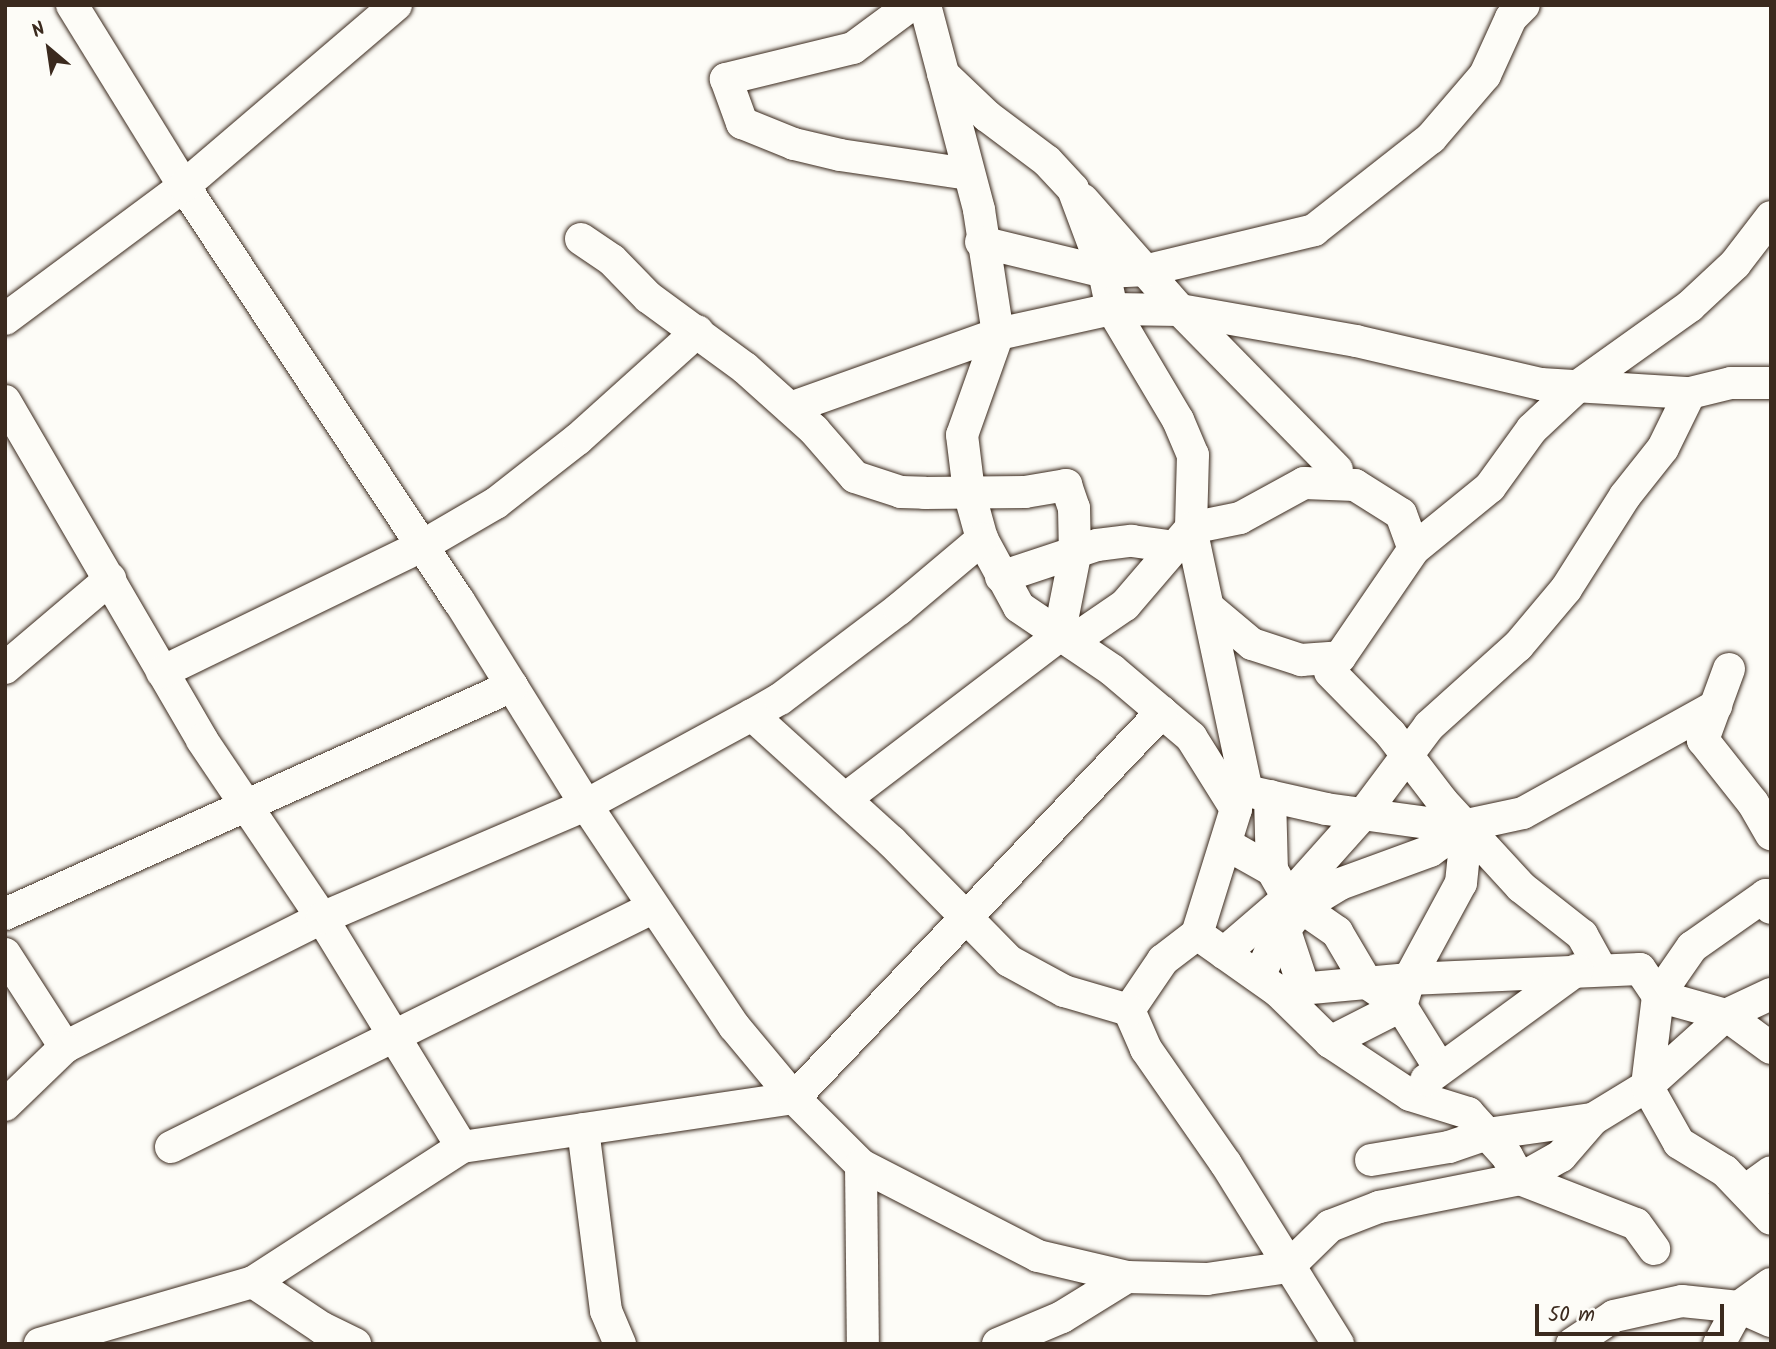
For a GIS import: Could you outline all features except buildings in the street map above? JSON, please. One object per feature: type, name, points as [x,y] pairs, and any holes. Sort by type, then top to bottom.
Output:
[{"type":"street","points":[[72,5],[184,186],[422,546],[586,805],[734,1026],[794,1098],[861,1165],[1038,1256],[1126,1276],[1207,1279],[1288,1267],[1330,1226],[1379,1207],[1520,1179],[1561,1156],[1593,1119],[1647,1086],[1727,1015],[1771,994]]},
{"type":"street","points":[[5,319],[184,186],[396,5]]},
{"type":"street","points":[[911,5],[853,48],[726,79],[742,123],[794,144],[969,174]]},
{"type":"street","points":[[925,5],[969,174],[999,334],[962,435],[969,492],[982,539],[1019,607],[1073,633],[1191,737],[1236,809],[1197,934],[1163,960],[1129,1010]]},
{"type":"street","points":[[982,242],[1104,272],[1149,270],[1314,230],[1431,138],[1485,75],[1511,18],[1524,5]]},
{"type":"street","points":[[943,73],[987,116],[1047,161],[1149,270],[1180,310],[1337,470]]},
{"type":"street","points":[[1073,189],[1104,272],[1112,309],[1178,420],[1192,455],[1182,538],[1209,608],[1247,792],[1364,813],[1467,825],[1523,813],[1716,706]]},
{"type":"street","points":[[1209,608],[1252,644],[1301,660],[1340,657],[1414,549],[1490,487],[1532,429],[1578,386],[1690,306],[1735,264],[1771,216]]},
{"type":"street","points":[[581,239],[612,260],[648,297],[698,331],[790,408],[855,477],[901,492],[1025,492],[1066,485],[1074,508],[1073,633]]},
{"type":"street","points":[[790,408],[999,334],[1112,309],[1180,310],[1356,341],[1541,384],[1690,393],[1731,383],[1771,383]]},
{"type":"street","points":[[162,672],[422,546],[506,495],[578,439],[698,331]]},
{"type":"street","points":[[1280,985],[1292,911],[1429,726],[1518,646],[1566,589],[1625,496],[1663,448],[1690,393]]},
{"type":"street","points":[[5,401],[162,672],[245,805],[322,918],[462,1147]]},
{"type":"street","points":[[1001,576],[1075,555],[1097,545],[1182,538],[1240,518],[1304,483],[1355,485],[1401,514],[1414,549]]},
{"type":"street","points":[[845,799],[1073,633],[1125,605],[1182,538]]},
{"type":"street","points":[[5,1105],[65,1047],[322,918],[586,805],[780,699],[900,609],[982,539]]},
{"type":"street","points":[[5,668],[110,579]]},
{"type":"street","points":[[1729,669],[1703,740],[1754,803],[1771,834]]},
{"type":"street","points":[[1330,672],[1390,733],[1406,758],[1521,887],[1582,935],[1589,969]]},
{"type":"street","points":[[5,914],[512,685]]},
{"type":"street","points":[[40,1344],[253,1282],[462,1147],[794,1098],[968,919],[1162,712]]},
{"type":"street","points":[[752,715],[845,799],[1009,961],[1064,991],[1129,1010]]},
{"type":"street","points":[[1270,796],[1272,870],[1292,911],[1280,985]]},
{"type":"street","points":[[1224,953],[1340,884],[1430,851],[1467,825]]},
{"type":"street","points":[[1330,1042],[1405,993],[1461,883],[1467,825]]},
{"type":"street","points":[[1226,844],[1272,870]]},
{"type":"street","points":[[1769,891],[1692,947],[1658,996],[1647,1086],[1679,1143],[1725,1171],[1771,1219]]},
{"type":"street","points":[[171,1147],[396,1038],[654,907]]},
{"type":"street","points":[[1292,911],[1337,932],[1367,983]]},
{"type":"street","points":[[1197,934],[1280,985],[1330,1042],[1410,1095],[1468,1113],[1520,1179],[1636,1224],[1654,1249]]},
{"type":"street","points":[[5,954],[65,1047]]},
{"type":"street","points":[[1410,1095],[1439,1067],[1589,969]]},
{"type":"street","points":[[1280,985],[1367,983],[1405,993],[1589,969],[1640,969],[1658,996],[1727,1015],[1771,1048]]},
{"type":"street","points":[[1405,993],[1439,1067]]},
{"type":"street","points":[[1129,1010],[1146,1049],[1226,1164],[1338,1344]]},
{"type":"street","points":[[1371,1160],[1450,1147],[1487,1134],[1593,1119]]},
{"type":"street","points":[[583,1129],[606,1311],[620,1344]]},
{"type":"street","points":[[861,1165],[863,1344]]},
{"type":"street","points":[[1745,1191],[1771,1172]]},
{"type":"street","points":[[998,1344],[1062,1317],[1126,1276]]},
{"type":"street","points":[[253,1282],[321,1328],[355,1344]]},
{"type":"street","points":[[1719,1344],[1739,1307],[1771,1283]]},
{"type":"street","points":[[1572,1344],[1614,1316],[1682,1301],[1739,1307],[1771,1321]]}]
